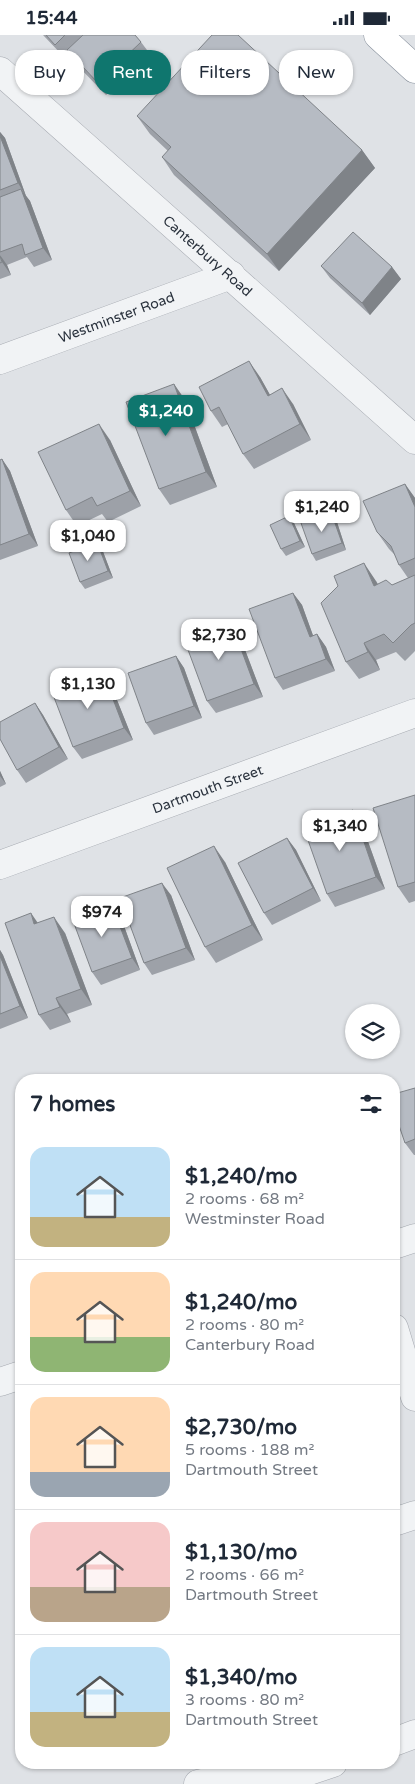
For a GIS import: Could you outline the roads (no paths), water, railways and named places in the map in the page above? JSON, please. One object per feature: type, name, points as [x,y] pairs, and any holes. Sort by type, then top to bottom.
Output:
[{"type":"highway","points":[[378,35],[415,69]]},
{"type":"street","name":"Canterbury Road","points":[[0,71],[415,440]]},
{"type":"street","name":"Westminster Road","points":[[0,360],[231,275]]},
{"type":"street","name":"Dartmouth Street","points":[[0,865],[415,713]]},
{"type":"street","points":[[400,1243],[415,1238]]},
{"type":"street","points":[[400,1348],[415,1397]]},
{"type":"street","points":[[0,1382],[15,1377]]},
{"type":"street","points":[[400,1520],[415,1515]]},
{"type":"street","points":[[400,1740],[415,1734]]},
{"type":"street","points":[[198,1784],[257,1771],[315,1772]]}]
